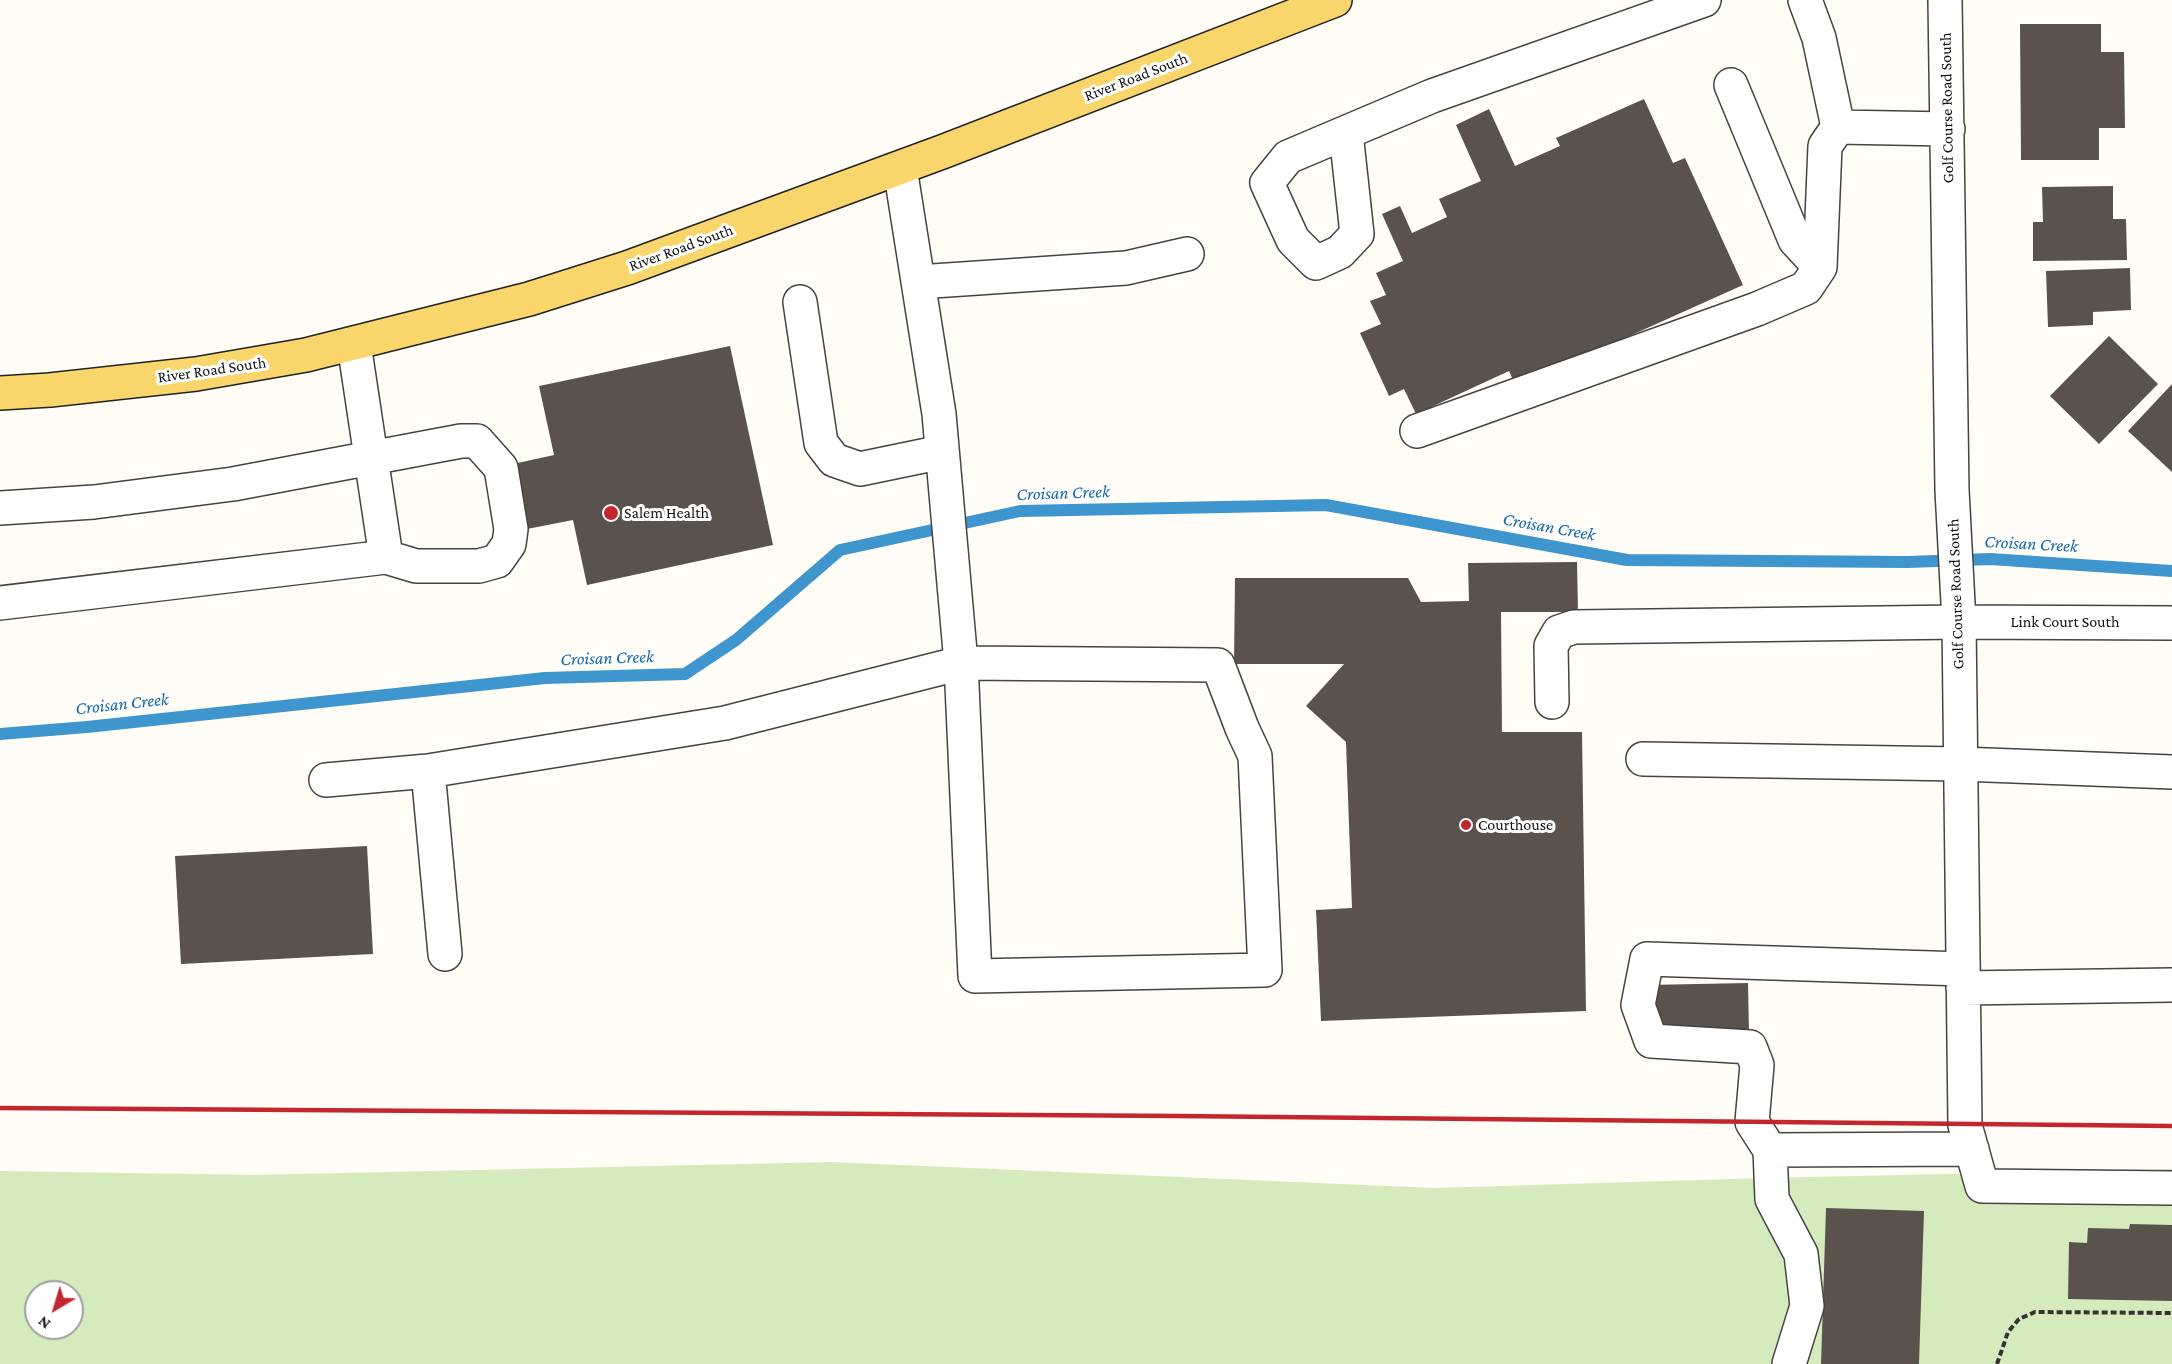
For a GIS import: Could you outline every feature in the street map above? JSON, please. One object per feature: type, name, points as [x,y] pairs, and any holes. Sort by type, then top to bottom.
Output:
[{"type":"main road","name":"River Road South","points":[[0,393],[50,390],[196,374],[306,355],[529,299],[627,268],[900,168],[1335,0]]},
{"type":"street","points":[[1346,133],[1432,96],[1704,0]]},
{"type":"street","points":[[1417,431],[1757,309],[1806,288],[1820,267],[1825,146],[1838,127],[1819,38],[1805,0]]},
{"type":"street","name":"Golf Course Road South","points":[[1945,0],[1952,490],[1959,622],[1965,1125],[1982,1186],[2172,1188]]},
{"type":"street","points":[[1731,85],[1795,240],[1820,267]]},
{"type":"street","points":[[1838,127],[1948,129]]},
{"type":"street","points":[[326,780],[428,771],[725,723],[961,663],[1218,665],[1255,756],[1265,970],[975,976],[961,663],[953,559],[939,414],[900,168]]},
{"type":"street","points":[[918,282],[1126,268],[1187,254]]},
{"type":"street","points":[[800,302],[821,443],[834,460],[860,469],[942,452]]},
{"type":"street","points":[[354,344],[386,556]]},
{"type":"street","points":[[0,508],[94,502],[233,484],[461,441],[477,441],[501,468],[511,528],[509,544],[497,561],[479,566],[416,566],[386,556],[0,603]]},
{"type":"street","name":"Link Court South","points":[[1552,702],[1551,646],[1559,632],[1574,627],[2172,622]]},
{"type":"street","points":[[1642,759],[1961,764],[2172,772]]},
{"type":"street","points":[[428,771],[445,954]]},
{"type":"street","points":[[1789,1364],[1807,1306],[1801,1254],[1772,1199],[1770,1150],[1752,1122],[1757,1065],[1750,1047],[1651,1041],[1638,1005],[1647,959],[1963,979],[2172,985]]},
{"type":"street","points":[[1770,1150],[1972,1149]]},
{"type":"path","points":[[1997,1364],[2008,1332],[2019,1319],[2035,1312],[2172,1313]]},
{"type":"green space","points":[[831,1162],[1434,1188],[2172,1169],[2172,1364],[0,1364],[0,1171],[255,1175]]},
{"type":"building","points":[[2020,24],[2101,24],[2101,52],[2124,52],[2125,128],[2099,128],[2099,160],[2021,160]]},
{"type":"building","points":[[1644,99],[1673,163],[1685,158],[1743,285],[1516,387],[1509,371],[1416,414],[1404,389],[1389,396],[1360,333],[1381,324],[1370,301],[1386,295],[1376,273],[1403,261],[1382,214],[1400,206],[1412,233],[1447,217],[1439,199],[1481,181],[1456,125],[1489,109],[1515,166],[1560,146],[1556,138]]},
{"type":"building","points":[[2113,186],[2113,219],[2126,219],[2127,260],[2033,261],[2033,222],[2043,222],[2042,187]]},
{"type":"building","points":[[2130,268],[2131,310],[2093,312],[2093,325],[2048,327],[2046,271]]},
{"type":"building","points":[[2109,336],[2158,384],[2099,444],[2050,396]]},
{"type":"building","points":[[730,346],[773,545],[587,585],[573,520],[527,529],[513,464],[554,455],[539,386]]},
{"type":"building","points":[[2172,384],[2172,472],[2128,431]]},
{"type":"building","name":"Courthouse","points":[[1577,562],[1578,612],[1501,612],[1502,732],[1582,732],[1586,1011],[1321,1021],[1316,910],[1352,908],[1346,742],[1306,706],[1344,664],[1234,664],[1235,578],[1408,578],[1421,602],[1469,601],[1468,563]]},
{"type":"building","points":[[367,846],[373,954],[181,964],[175,856]]},
{"type":"building","points":[[1748,983],[1749,1033],[1648,1035],[1647,985]]},
{"type":"building","points":[[1826,1208],[1924,1211],[1919,1364],[1821,1364]]},
{"type":"building","points":[[2130,1224],[2172,1225],[2172,1301],[2068,1299],[2069,1242],[2087,1243],[2088,1228],[2129,1229]]},
{"type":"waterway","name":"Croisan Creek","points":[[0,734],[87,727],[545,678],[685,674],[736,640],[840,550],[1020,511],[1326,505],[1627,560],[1908,562],[1990,559],[2172,571]]},
{"type":"railway","points":[[0,1108],[2172,1126]]},
{"type":"place","name":"Salem Health","points":[[611,513]]},
{"type":"place","name":"Courthouse","points":[[1466,825]]}]
